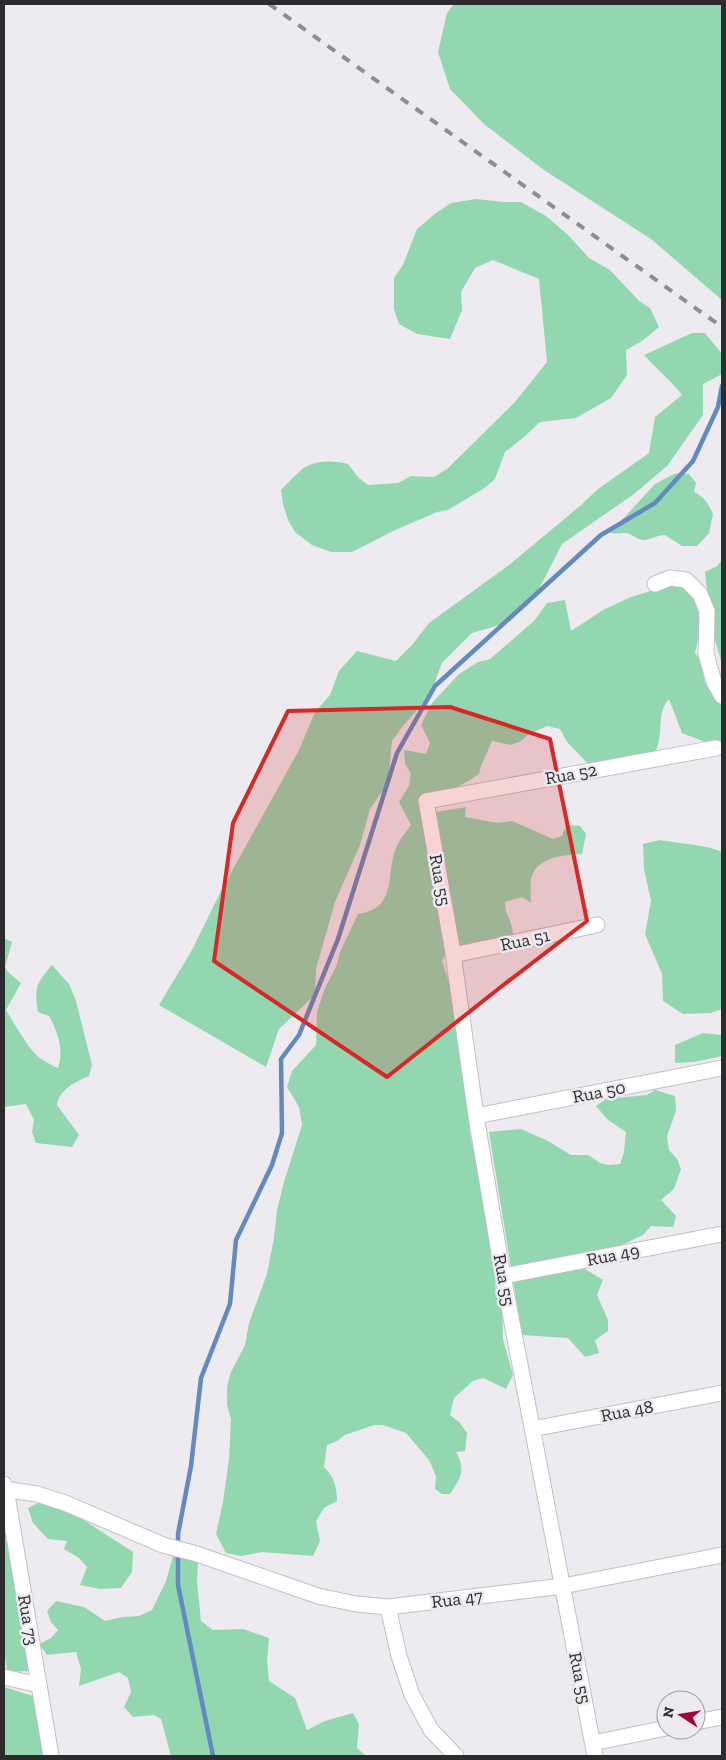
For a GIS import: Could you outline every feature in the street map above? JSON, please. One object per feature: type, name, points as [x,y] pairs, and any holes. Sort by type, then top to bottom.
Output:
[{"type":"street","points":[[655,584],[670,578],[686,580],[700,594],[706,612],[706,654],[714,682],[722,696]]},
{"type":"street","name":"Rua 52","points":[[426,801],[716,748]]},
{"type":"street","name":"Rua 55","points":[[426,801],[453,955],[476,1116],[503,1276],[594,1750]]},
{"type":"street","name":"Rua 51","points":[[453,955],[597,925]]},
{"type":"street","name":"Rua 50","points":[[476,1116],[722,1068]]},
{"type":"street","name":"Rua 49","points":[[503,1276],[722,1234]]},
{"type":"street","name":"Rua 48","points":[[532,1429],[722,1393]]},
{"type":"street","name":"Rua 47","points":[[5,1488],[37,1494],[65,1503],[163,1545],[197,1554],[318,1596],[356,1604],[388,1607],[563,1586],[722,1555]]},
{"type":"street","name":"Rua 73","points":[[5,1488],[51,1756]]},
{"type":"street","points":[[388,1607],[398,1656],[412,1695],[431,1730],[456,1756]]},
{"type":"street","points":[[4,1677],[39,1685]]},
{"type":"street","points":[[706,1720],[722,1717]]},
{"type":"street","points":[[594,1750],[656,1731]]},
{"type":"highlighted area","points":[[450,707],[550,739],[587,921],[387,1077],[214,961],[233,823],[288,711]]},
{"type":"green space","points":[[454,4],[722,4],[722,300],[651,239],[544,170],[484,124],[450,89],[438,52],[447,13]]},
{"type":"green space","points":[[476,199],[521,202],[546,216],[568,235],[589,258],[610,270],[639,301],[650,308],[659,327],[642,341],[626,350],[627,375],[611,398],[576,418],[540,422],[505,452],[495,479],[486,487],[448,510],[437,512],[393,531],[352,552],[331,552],[312,545],[295,532],[288,520],[281,490],[303,468],[322,462],[348,464],[358,477],[368,485],[398,483],[411,476],[434,477],[447,469],[515,402],[547,362],[539,279],[493,260],[475,268],[461,292],[462,310],[450,339],[417,334],[399,324],[394,309],[394,278],[403,265],[417,229],[451,203]]},
{"type":"green space","points":[[692,333],[705,333],[722,354],[722,374],[703,384],[703,415],[667,466],[634,494],[562,544],[537,593],[503,624],[472,633],[442,663],[430,695],[392,741],[388,783],[370,809],[360,845],[335,902],[316,969],[315,995],[279,1029],[266,1067],[159,1005],[192,950],[222,889],[299,750],[315,712],[330,695],[339,671],[357,651],[396,661],[412,645],[429,623],[509,565],[598,489],[649,453],[655,417],[682,395],[644,355]]},
{"type":"green space","points":[[676,473],[689,474],[696,483],[694,492],[703,498],[713,514],[709,533],[697,546],[682,546],[665,535],[642,540],[626,533],[610,533],[655,484]]},
{"type":"green space","points":[[722,560],[722,664],[715,640],[715,620],[707,590],[705,572],[717,566]]},
{"type":"green space","points":[[670,585],[684,587],[693,594],[696,602],[701,627],[695,653],[701,661],[705,683],[722,699],[722,742],[705,742],[682,733],[669,699],[663,709],[659,740],[653,759],[590,766],[567,742],[560,729],[547,726],[511,745],[492,741],[479,774],[453,788],[439,793],[424,795],[418,804],[424,814],[466,807],[465,817],[498,823],[512,821],[553,839],[562,836],[564,830],[570,825],[580,826],[586,834],[582,854],[551,859],[538,866],[531,879],[531,903],[522,897],[505,902],[513,935],[447,951],[442,961],[457,1020],[467,1094],[470,1136],[494,1261],[496,1294],[502,1306],[503,1339],[513,1375],[506,1389],[483,1378],[473,1381],[454,1398],[450,1415],[459,1422],[467,1433],[465,1451],[456,1452],[461,1464],[461,1474],[450,1494],[442,1494],[435,1489],[436,1476],[429,1460],[406,1433],[383,1425],[374,1425],[345,1435],[327,1445],[324,1467],[334,1482],[337,1501],[324,1508],[316,1521],[320,1541],[313,1556],[262,1552],[241,1556],[226,1553],[216,1534],[229,1459],[231,1419],[227,1405],[227,1388],[230,1374],[245,1345],[249,1323],[267,1274],[277,1210],[302,1125],[299,1107],[287,1087],[292,1071],[316,1045],[317,1012],[325,988],[336,967],[340,952],[358,914],[371,911],[385,898],[396,848],[411,825],[399,802],[409,786],[411,773],[405,764],[404,750],[426,754],[430,743],[421,725],[432,703],[459,674],[478,662],[490,659],[534,621],[547,603],[565,600],[571,631],[603,610],[631,597]]},
{"type":"green space","points":[[660,840],[700,846],[722,852],[722,1009],[711,1013],[683,1014],[663,1001],[662,974],[645,934],[651,901],[644,869],[643,844]]},
{"type":"green space","points":[[4,938],[12,942],[5,967],[21,983],[6,1010],[34,1053],[58,1068],[60,1048],[57,1035],[49,1016],[38,1012],[36,997],[39,982],[52,965],[69,984],[76,1001],[92,1065],[89,1076],[65,1090],[58,1099],[57,1105],[79,1135],[72,1147],[36,1143],[32,1132],[34,1120],[26,1104],[4,1107]]},
{"type":"green space","points":[[703,1033],[722,1035],[722,1056],[694,1062],[675,1063],[675,1045]]},
{"type":"green space","points":[[655,1090],[675,1096],[676,1111],[667,1136],[669,1150],[677,1159],[681,1169],[674,1189],[661,1200],[676,1216],[673,1227],[651,1226],[643,1235],[582,1264],[585,1269],[603,1280],[597,1295],[608,1320],[608,1331],[595,1340],[599,1353],[585,1357],[568,1338],[522,1335],[489,1132],[521,1129],[548,1141],[571,1155],[588,1155],[600,1163],[608,1165],[620,1164],[624,1152],[626,1132],[608,1120],[596,1106],[606,1099],[647,1095]]},
{"type":"green space","points":[[40,1502],[79,1517],[133,1552],[132,1572],[121,1588],[100,1589],[80,1585],[87,1567],[79,1558],[64,1549],[67,1541],[48,1539],[33,1523],[28,1508]]},
{"type":"green space","points":[[4,1511],[31,1671],[7,1672],[4,1648]]},
{"type":"green space","points":[[173,1556],[198,1561],[197,1582],[201,1621],[213,1630],[243,1629],[269,1638],[267,1661],[269,1681],[295,1698],[307,1730],[325,1721],[353,1713],[359,1724],[357,1748],[366,1756],[171,1756],[161,1719],[154,1715],[133,1717],[124,1707],[131,1692],[128,1678],[119,1672],[79,1686],[81,1669],[76,1652],[47,1655],[39,1644],[51,1638],[58,1630],[51,1622],[47,1611],[56,1601],[84,1607],[105,1621],[139,1616],[152,1610],[166,1581]]},
{"type":"green space","points":[[4,1687],[33,1696],[43,1756],[4,1756]]},
{"type":"waterway","points":[[213,1756],[178,1585],[178,1534],[191,1466],[201,1378],[230,1304],[236,1240],[272,1165],[282,1133],[281,1059],[299,1035],[338,939],[397,753],[435,686],[601,535],[655,503],[693,461],[718,407],[722,386]]},
{"type":"railway","points":[[269,4],[722,327]]}]
